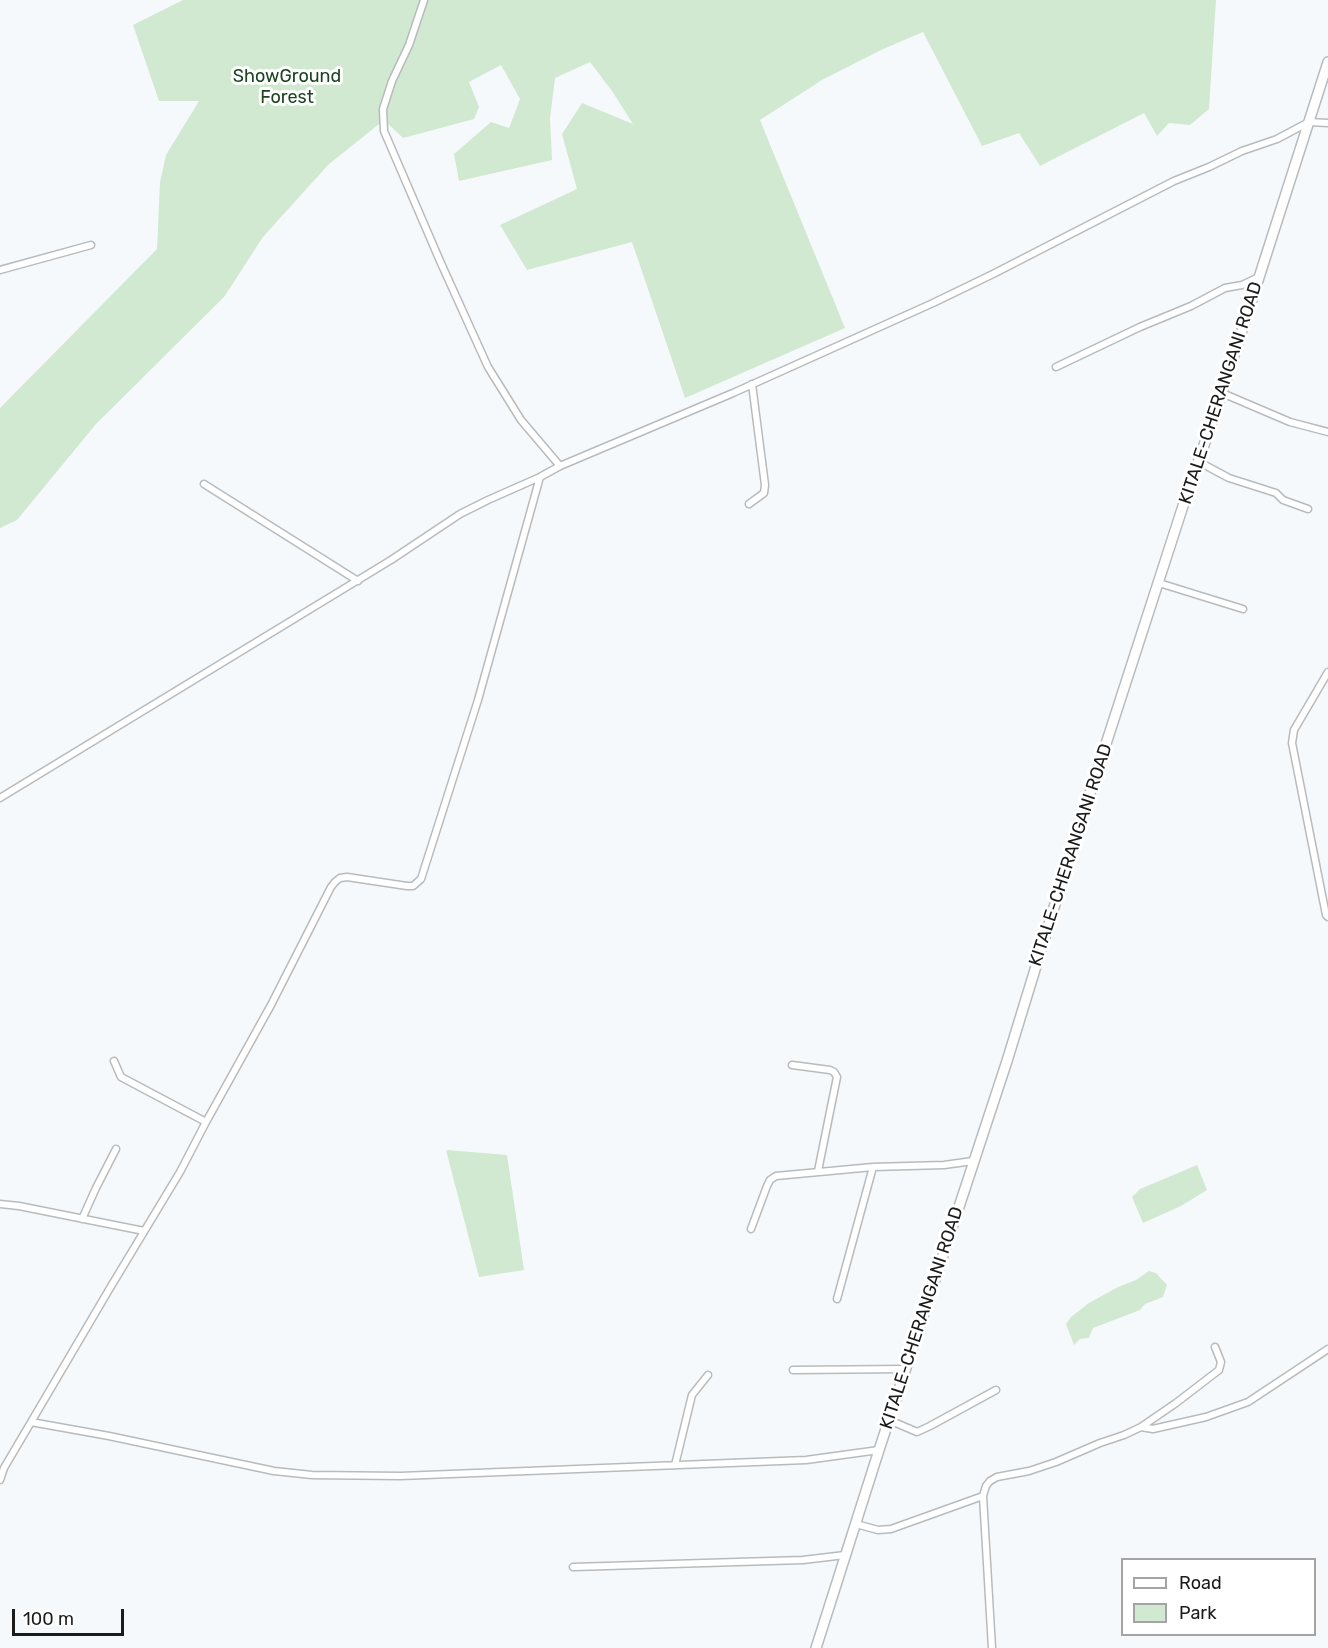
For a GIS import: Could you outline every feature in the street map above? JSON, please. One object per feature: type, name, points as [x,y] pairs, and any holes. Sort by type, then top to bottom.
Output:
[{"type":"main road","name":"KITALE-CHERANGANI ROAD","points":[[816,1648],[1007,1061],[1071,852],[1328,62]]},
{"type":"street","points":[[424,0],[409,45],[392,81],[383,109],[384,131],[488,367],[521,420],[560,466]]},
{"type":"street","points":[[0,798],[358,580],[460,514],[560,466],[752,384],[943,298],[1174,181],[1242,151],[1277,139],[1309,122],[1328,123]]},
{"type":"street","points":[[0,270],[91,245]]},
{"type":"street","points":[[1056,367],[1140,327],[1191,306],[1225,288],[1242,285],[1259,277]]},
{"type":"street","points":[[749,504],[764,493],[765,485],[752,384]]},
{"type":"street","points":[[1222,393],[1290,422],[1328,432]]},
{"type":"street","points":[[1199,462],[1229,478],[1276,493],[1283,500],[1308,509]]},
{"type":"street","points":[[0,1480],[4,1468],[180,1172],[272,1005],[335,882],[340,878],[347,878],[413,886],[421,879],[478,700],[540,477]]},
{"type":"street","points":[[204,484],[358,580]]},
{"type":"street","points":[[1159,583],[1243,609]]},
{"type":"street","points":[[1328,672],[1294,730],[1292,743],[1328,917]]},
{"type":"street","points":[[114,1061],[121,1077],[206,1122]]},
{"type":"street","points":[[792,1065],[830,1070],[837,1077],[818,1171]]},
{"type":"street","points":[[82,1219],[116,1149]]},
{"type":"street","points":[[751,1229],[767,1186],[773,1177],[818,1171],[973,1161]]},
{"type":"street","points":[[837,1299],[873,1167]]},
{"type":"street","points":[[0,1204],[144,1231]]},
{"type":"street","points":[[992,1648],[983,1496],[986,1486],[997,1477],[1029,1471],[1056,1462],[1140,1427],[1216,1374],[1221,1362],[1215,1347]]},
{"type":"street","points":[[1140,1427],[1153,1428],[1206,1417],[1248,1402],[1328,1348]]},
{"type":"street","points":[[793,1370],[906,1369]]},
{"type":"street","points":[[675,1465],[692,1395],[708,1375]]},
{"type":"street","points":[[889,1420],[917,1432],[996,1390]]},
{"type":"street","points":[[32,1422],[274,1471],[312,1475],[400,1476],[806,1460],[879,1450]]},
{"type":"street","points":[[856,1524],[878,1530],[891,1528],[983,1496]]},
{"type":"street","points":[[573,1567],[803,1560],[845,1555]]},
{"type":"green space","name":"ShowGround Forest","points":[[183,0],[1216,0],[1209,109],[1190,125],[1169,123],[1157,136],[1144,113],[1040,166],[1019,133],[982,146],[923,32],[822,80],[760,120],[845,328],[685,398],[632,242],[527,270],[500,225],[577,189],[562,134],[582,103],[633,124],[590,62],[555,78],[550,118],[552,160],[459,181],[454,154],[491,122],[509,128],[520,99],[501,65],[469,82],[479,107],[474,119],[403,138],[384,120],[328,165],[263,237],[224,297],[96,424],[17,520],[0,528],[0,408],[157,249],[160,182],[166,155],[199,101],[159,101],[133,25]]},
{"type":"green space","points":[[446,1150],[507,1155],[524,1270],[479,1277]]},
{"type":"green space","points":[[1197,1165],[1207,1190],[1181,1206],[1143,1223],[1132,1197],[1140,1189]]},
{"type":"green space","points":[[1149,1271],[1156,1273],[1167,1285],[1163,1297],[1145,1304],[1140,1310],[1093,1328],[1089,1338],[1080,1339],[1074,1345],[1066,1324],[1071,1317],[1089,1303],[1136,1280]]}]
